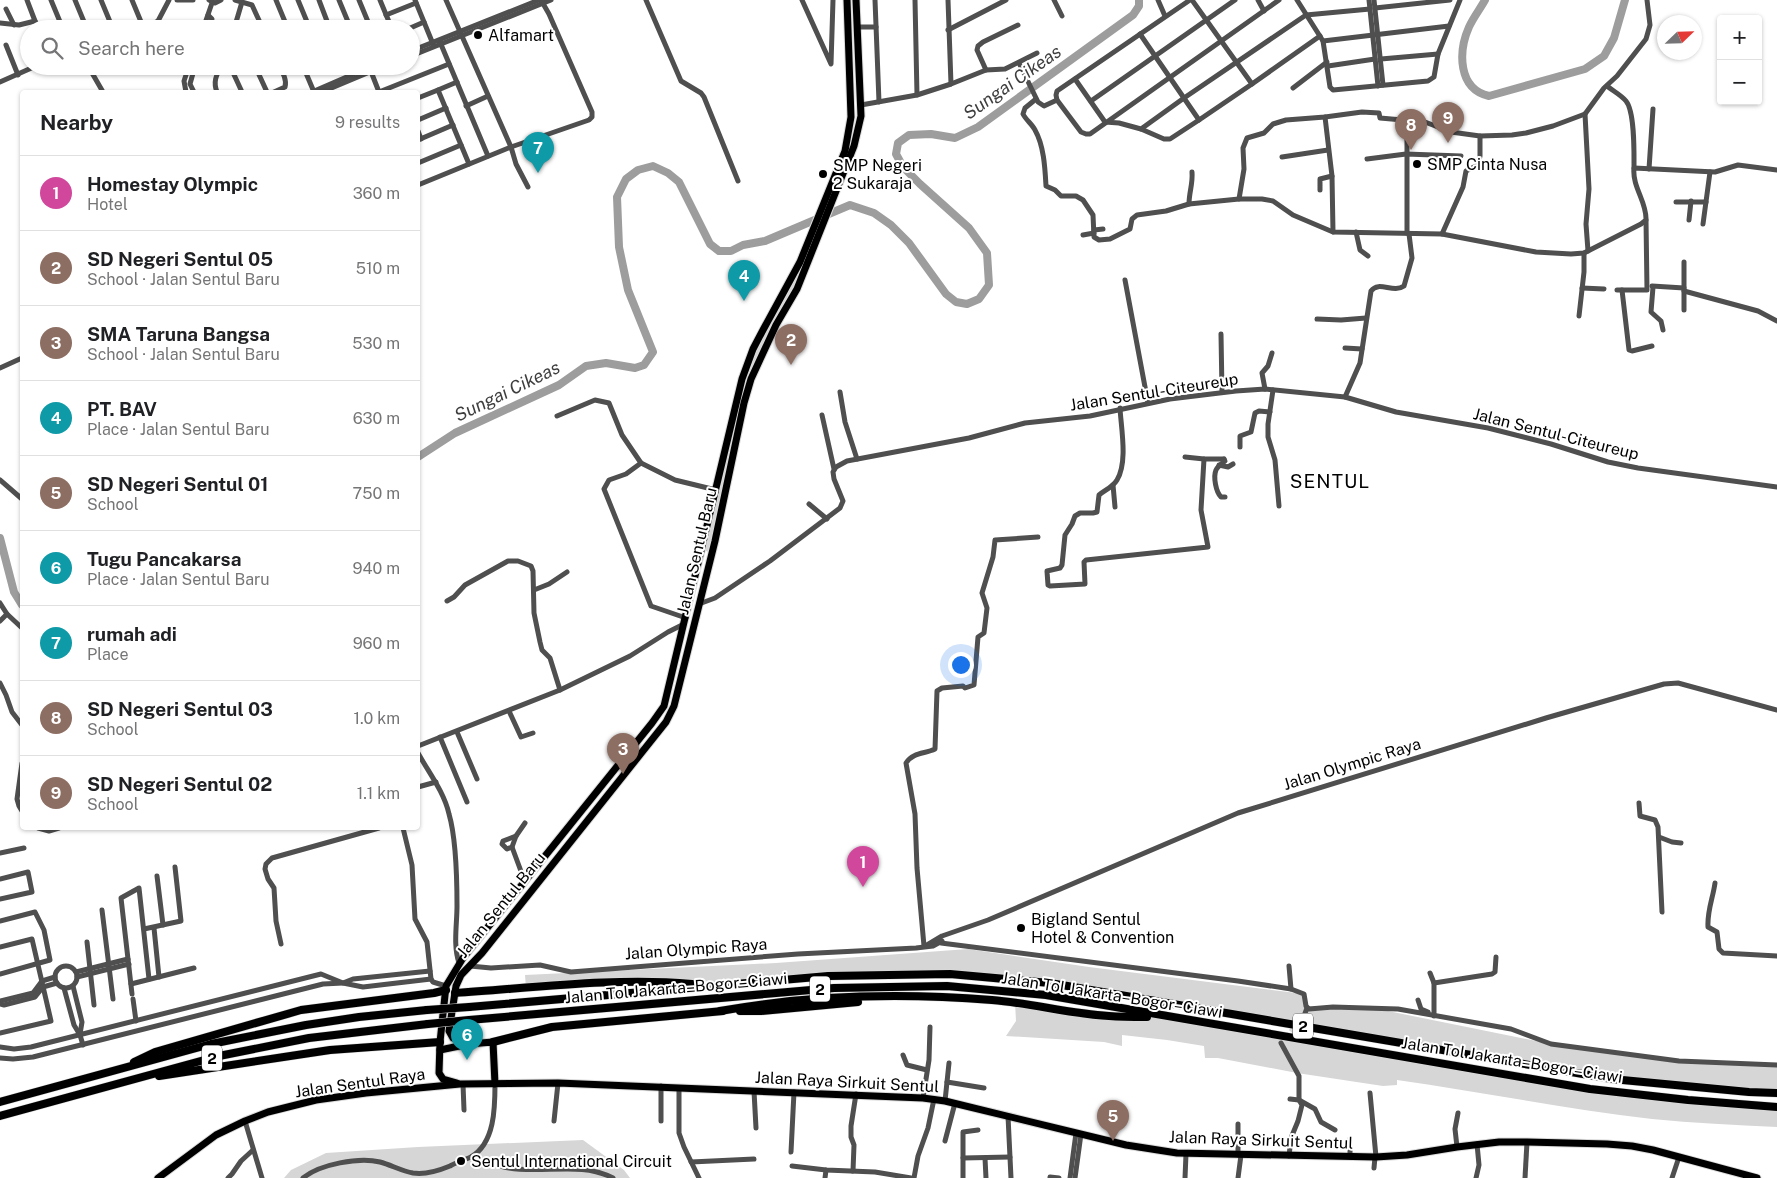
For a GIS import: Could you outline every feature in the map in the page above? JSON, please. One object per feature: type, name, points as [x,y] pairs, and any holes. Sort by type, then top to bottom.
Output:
[{"type":"highway","name":"Jalan Tol Jakarta–Bogor–Ciawi","points":[[0,1102],[211,1044],[281,1029],[359,1017],[828,976],[891,974],[950,974],[1050,983],[1612,1079],[1777,1093]]},
{"type":"highway","points":[[455,993],[572,983],[664,981],[713,986]]},
{"type":"highway","name":"Jalan Tol Jakarta–Bogor–Ciawi","points":[[0,1116],[219,1056],[291,1041],[363,1030],[834,988],[891,986],[947,986],[1046,995],[1590,1089],[1688,1100],[1777,1107]]},
{"type":"highway","points":[[117,1071],[155,1052],[301,1010],[446,988]]},
{"type":"highway","points":[[493,1042],[552,1027],[720,1011],[761,1011],[844,1004],[890,997],[991,1000],[1108,1016],[1171,1017]]},
{"type":"highway","points":[[122,1082],[330,1050],[440,1046]]},
{"type":"main road","name":"Jalan Sentul Baru","points":[[835,186],[850,126],[847,0]]},
{"type":"main road","name":"Jalan Sentul Baru","points":[[468,1044],[453,1038],[450,1031],[455,993],[461,975],[482,954],[666,722],[674,706],[715,541],[744,403],[752,379],[776,325],[797,289],[806,258],[835,186],[854,146],[861,116],[856,0]]},
{"type":"main road","points":[[847,20],[857,26],[848,31]]},
{"type":"main road","name":"Jalan Sentul Baru","points":[[462,1084],[443,1079],[439,1073],[446,988],[459,963],[661,712],[670,685],[734,406],[745,372],[763,330],[806,258]]},
{"type":"main road","points":[[703,537],[715,541]]},
{"type":"main road","points":[[700,549],[712,553]]},
{"type":"main road","points":[[440,1046],[493,1042],[495,1084]]},
{"type":"main road","name":"Jalan Raya Sirkuit Sentul","points":[[495,1084],[558,1083],[661,1086],[934,1099],[1126,1145],[1186,1154],[1375,1157],[1407,1155],[1477,1144],[1527,1142],[1632,1146],[1679,1157],[1730,1175],[1757,1178]]},
{"type":"main road","name":"Jalan Sentul Raya","points":[[158,1178],[216,1135],[245,1121],[275,1110],[316,1100],[462,1084],[495,1084]]},
{"type":"street","points":[[27,0],[35,20]]},
{"type":"street","points":[[50,0],[59,20]]},
{"type":"street","points":[[75,0],[83,20]]},
{"type":"street","points":[[101,0],[109,20]]},
{"type":"street","points":[[132,0],[140,20]]},
{"type":"street","points":[[159,20],[169,0]]},
{"type":"street","points":[[178,0],[193,0]]},
{"type":"street","points":[[206,20],[211,1],[217,3],[221,0]]},
{"type":"street","points":[[235,0],[252,5],[258,20]]},
{"type":"street","points":[[276,0],[284,20]]},
{"type":"street","points":[[298,0],[306,20]]},
{"type":"street","points":[[319,0],[327,20]]},
{"type":"street","points":[[339,0],[347,20]]},
{"type":"street","points":[[359,0],[367,20]]},
{"type":"street","points":[[380,0],[388,20]]},
{"type":"street","points":[[446,0],[516,164],[528,187]]},
{"type":"street","points":[[646,0],[681,81],[704,96],[738,181]]},
{"type":"street","points":[[802,0],[832,64],[833,0]]},
{"type":"street","points":[[875,0],[879,102]]},
{"type":"street","points":[[915,0],[917,95]]},
{"type":"street","points":[[948,0],[951,84]]},
{"type":"street","points":[[948,30],[1006,0]]},
{"type":"street","points":[[1054,0],[1062,16]]},
{"type":"street","points":[[1158,0],[1165,16]]},
{"type":"street","points":[[1252,84],[1237,62],[1221,40],[1191,0],[1057,91],[1056,94],[1057,100],[1079,130],[1085,134],[1090,134],[1105,122],[1221,40],[1279,0]]},
{"type":"street","points":[[1091,101],[1235,0]]},
{"type":"street","points":[[1258,0],[1264,11]]},
{"type":"street","points":[[1297,0],[1322,38],[1330,87],[1333,90],[1424,82],[1432,79],[1435,73],[1438,54],[1460,0]]},
{"type":"street","points":[[1369,0],[1373,8]]},
{"type":"street","points":[[1374,0],[1375,35],[1381,86]]},
{"type":"street","points":[[1141,129],[1306,15],[1450,0]]},
{"type":"street","points":[[1239,199],[1244,169],[1242,148],[1245,145],[1246,138],[1264,133],[1273,124],[1286,120],[1362,112],[1379,113],[1380,118],[1425,122],[1451,132],[1480,136],[1523,134],[1585,114],[1646,39],[1650,25],[1647,0]]},
{"type":"street","points":[[420,48],[544,1],[592,112],[592,117],[589,120],[510,147],[420,184]]},
{"type":"street","points":[[238,20],[242,2]]},
{"type":"street","points":[[386,15],[416,2],[433,44]]},
{"type":"street","points":[[6,9],[14,24]]},
{"type":"street","points":[[208,15],[212,20]]},
{"type":"street","points":[[420,24],[424,22]]},
{"type":"street","points":[[0,23],[20,24]]},
{"type":"street","points":[[986,70],[977,50],[978,46],[1018,25]]},
{"type":"street","points":[[857,26],[876,27]]},
{"type":"street","points":[[1105,122],[1119,123],[1141,129],[1164,139],[1170,139],[1322,38],[1375,35],[1449,26]]},
{"type":"street","points":[[1140,34],[1199,120]]},
{"type":"street","points":[[440,42],[488,156]]},
{"type":"street","points":[[420,51],[433,44]]},
{"type":"street","points":[[0,82],[18,75],[6,46]]},
{"type":"street","points":[[861,105],[917,95],[986,70],[1000,70],[1019,63],[1037,53]]},
{"type":"street","points":[[1292,88],[1327,64],[1438,54]]},
{"type":"street","points":[[1019,63],[1041,105],[1044,106],[1057,100]]},
{"type":"street","points":[[384,90],[449,64]]},
{"type":"street","points":[[93,75],[102,90]]},
{"type":"street","points":[[186,75],[184,81],[190,90]]},
{"type":"street","points":[[191,90],[192,75]]},
{"type":"street","points":[[216,75],[215,86],[217,90]]},
{"type":"street","points":[[234,75],[241,90]]},
{"type":"street","points":[[259,75],[265,90]]},
{"type":"street","points":[[278,90],[286,86],[284,75]]},
{"type":"street","points":[[307,75],[312,90]]},
{"type":"street","points":[[318,90],[353,75]]},
{"type":"street","points":[[326,90],[356,75]]},
{"type":"street","points":[[373,75],[378,90]]},
{"type":"street","points":[[1075,79],[1105,122]]},
{"type":"street","points":[[420,97],[457,82]]},
{"type":"street","points":[[1607,86],[1629,105],[1634,142],[1633,178],[1646,220],[1651,312],[1660,320],[1663,330]]},
{"type":"street","points":[[438,90],[469,164]]},
{"type":"street","points":[[466,106],[488,96]]},
{"type":"street","points":[[1036,98],[1025,108],[1023,114],[1039,139],[1046,173],[1046,186],[1062,196],[1081,198],[1091,211],[1094,219],[1094,237],[1099,240],[1110,239],[1130,229],[1131,220],[1135,216],[1166,211],[1189,204],[1239,199],[1273,201],[1293,215],[1333,232],[1442,234],[1536,252],[1571,254],[1586,252],[1646,220]]},
{"type":"street","points":[[420,119],[446,108]]},
{"type":"street","points":[[1649,169],[1653,108]]},
{"type":"street","points":[[1579,316],[1586,252],[1589,189],[1585,114]]},
{"type":"street","points":[[1325,117],[1332,176],[1333,232]]},
{"type":"street","points":[[1345,397],[1357,371],[1372,289],[1377,287],[1397,290],[1404,286],[1412,258],[1408,233],[1407,121]]},
{"type":"street","points":[[420,140],[453,125]]},
{"type":"street","points":[[1442,234],[1463,188],[1466,172],[1478,165],[1480,136]]},
{"type":"street","points":[[420,163],[461,145]]},
{"type":"street","points":[[1282,157],[1328,150]]},
{"type":"street","points":[[1367,159],[1406,154],[1461,156]]},
{"type":"street","points":[[1634,168],[1710,172],[1738,165],[1777,170]]},
{"type":"street","points":[[1189,204],[1192,172]]},
{"type":"street","points":[[1703,224],[1710,172]]},
{"type":"street","points":[[1320,190],[1320,179],[1332,176]]},
{"type":"street","points":[[1689,220],[1691,201]]},
{"type":"street","points":[[1676,202],[1706,202]]},
{"type":"street","points":[[1083,235],[1103,229]]},
{"type":"street","points":[[1356,232],[1360,250],[1368,256]]},
{"type":"street","points":[[1684,262],[1684,310]]},
{"type":"street","points":[[1125,280],[1148,403]]},
{"type":"street","points":[[1652,346],[1629,350],[1620,290],[1647,290],[1651,286],[1684,290],[1758,310],[1777,321]]},
{"type":"street","points":[[1582,288],[1604,289]]},
{"type":"street","points":[[1317,319],[1366,318]]},
{"type":"street","points":[[1221,334],[1222,392]]},
{"type":"street","points":[[1346,348],[1362,349]]},
{"type":"street","points":[[1265,389],[1262,373],[1268,366],[1272,353]]},
{"type":"street","points":[[0,368],[20,360]]},
{"type":"street","name":"Jalan Sentul-Citeureup","points":[[834,469],[846,461],[857,458],[969,438],[1025,423],[1090,416],[1120,408],[1222,392],[1265,389],[1345,397],[1396,412],[1488,428],[1550,444],[1608,462],[1777,487]]},
{"type":"street","points":[[1273,390],[1268,437],[1275,460],[1279,506]]},
{"type":"street","points":[[840,392],[845,422],[857,458]]},
{"type":"street","points":[[557,416],[595,400],[609,403],[622,435],[641,463],[674,480],[716,490]]},
{"type":"street","points":[[1120,408],[1122,457],[1119,477],[1113,485],[1099,495],[1099,508],[1096,513],[1080,512],[1077,514],[1065,535],[1062,566],[1049,569],[1047,572],[1048,585],[1085,584],[1084,562],[1086,560],[1208,547],[1201,510],[1204,459]]},
{"type":"street","points":[[1240,447],[1240,438],[1252,432],[1256,413],[1259,411],[1270,412]]},
{"type":"street","points":[[699,604],[715,598],[764,566],[842,505],[841,496],[832,475],[834,469],[822,415]]},
{"type":"street","points":[[1185,457],[1224,460],[1215,472],[1219,496],[1225,497]]},
{"type":"street","points":[[641,463],[626,474],[609,480],[604,489],[651,606],[685,621]]},
{"type":"street","points":[[1219,466],[1228,467],[1233,464]]},
{"type":"street","points":[[0,480],[20,497]]},
{"type":"street","points":[[1113,485],[1115,508]]},
{"type":"street","points":[[809,504],[827,518]]},
{"type":"street","points":[[926,946],[917,868],[915,814],[906,763],[909,758],[916,754],[935,749],[937,691],[942,688],[963,686],[965,688],[974,685],[978,637],[984,633],[987,615],[987,608],[982,593],[993,557],[995,540],[1038,537]]},
{"type":"street","points":[[448,601],[470,582],[502,564],[513,560],[531,566],[533,571],[534,613],[542,648],[550,658],[560,690]]},
{"type":"street","points":[[534,590],[549,584],[567,572]]},
{"type":"street","points":[[0,603],[7,614],[20,626]]},
{"type":"street","points":[[0,621],[7,614]]},
{"type":"street","points":[[420,745],[560,690],[630,656],[685,621]]},
{"type":"street","points":[[0,683],[12,712],[20,722]]},
{"type":"street","name":"Jalan Olympic Raya","points":[[926,946],[942,936],[988,920],[1244,810],[1664,684],[1678,683],[1777,710]]},
{"type":"street","points":[[509,711],[521,737],[533,733]]},
{"type":"street","points":[[457,732],[477,779]]},
{"type":"street","points":[[440,737],[468,802]]},
{"type":"street","points":[[420,756],[436,782],[449,814],[457,905],[456,953],[459,963]]},
{"type":"street","points":[[20,778],[17,800],[20,808]]},
{"type":"street","points":[[420,786],[436,782]]},
{"type":"street","points":[[1639,803],[1640,816],[1654,819],[1657,822],[1662,912]]},
{"type":"street","points":[[525,823],[516,836],[512,847],[522,874],[528,878]]},
{"type":"street","points":[[281,944],[276,921],[274,888],[266,874],[266,864],[268,861],[272,858],[373,830]]},
{"type":"street","points":[[403,830],[412,865],[416,919],[427,942],[431,979],[433,982],[446,988]]},
{"type":"street","points":[[512,847],[508,849],[504,847],[503,841],[516,836]]},
{"type":"street","points":[[1659,837],[1681,843]]},
{"type":"street","points":[[0,854],[24,848]]},
{"type":"street","points":[[144,929],[181,920],[175,867]]},
{"type":"street","points":[[0,879],[28,872],[32,892],[0,899]]},
{"type":"street","points":[[157,876],[163,925]]},
{"type":"street","points":[[1715,883],[1708,910],[1708,927],[1717,932],[1719,950],[1723,953],[1777,956]]},
{"type":"street","points":[[136,1021],[120,898],[139,888],[149,979]]},
{"type":"street","points":[[102,910],[113,999]]},
{"type":"street","points":[[0,921],[35,912],[44,930],[50,960],[38,965],[0,974]]},
{"type":"street","points":[[154,928],[159,977]]},
{"type":"street","points":[[941,943],[947,935]]},
{"type":"street","points":[[0,947],[32,939],[52,1021],[0,1033]]},
{"type":"street","points":[[87,942],[94,1004]]},
{"type":"street","name":"Jalan Olympic Raya","points":[[470,966],[491,968],[540,965],[572,972],[933,946],[941,943],[1291,989]]},
{"type":"street","points":[[1434,983],[1492,974],[1495,972],[1496,957]]},
{"type":"street","points":[[76,975],[128,961]]},
{"type":"street","points":[[1289,966],[1291,989],[1304,994],[1308,1008]]},
{"type":"street","points":[[80,1035],[82,1022],[73,986],[76,975],[73,969],[64,967],[56,973],[56,980],[64,988],[74,1025],[83,1045]]},
{"type":"street","points":[[131,984],[194,968]]},
{"type":"street","points":[[0,1058],[33,1058],[323,984],[430,971]]},
{"type":"street","points":[[1430,973],[1434,983],[1434,1014]]},
{"type":"street","points":[[0,1048],[31,1047],[321,974],[343,983],[363,987],[431,979]]},
{"type":"street","points":[[0,1002],[33,992],[43,984],[56,980]]},
{"type":"street","points":[[64,988],[73,986]]},
{"type":"street","points":[[1418,1000],[1420,1008],[1434,1014]]},
{"type":"street","points":[[1308,1008],[1398,1009],[1511,1029],[1551,1044],[1679,1061],[1777,1065]]},
{"type":"street","points":[[1304,1016],[1308,1008]]},
{"type":"street","points":[[923,1098],[930,1027]]},
{"type":"street","points":[[1281,1043],[1298,1076],[1299,1100],[1302,1105],[1291,1138],[1289,1156]]},
{"type":"street","points":[[903,1054],[907,1064],[927,1070]]},
{"type":"street","points":[[945,1101],[948,1063]]},
{"type":"street","points":[[947,1082],[984,1088]]},
{"type":"street","points":[[554,1122],[558,1083]]},
{"type":"street","points":[[462,1084],[464,1110]]},
{"type":"street","points":[[304,1178],[324,1167],[354,1161],[380,1162],[414,1173],[427,1173],[471,1157],[483,1145],[490,1130],[494,1111],[495,1084]]},
{"type":"street","points":[[661,1086],[661,1121]]},
{"type":"street","points":[[679,1088],[679,1133],[690,1162],[699,1178]]},
{"type":"street","points":[[754,1091],[756,1128]]},
{"type":"street","points":[[792,1152],[794,1092]]},
{"type":"street","points":[[853,1171],[854,1145],[851,1137],[851,1126],[856,1094]]},
{"type":"street","points":[[1370,1094],[1375,1157],[1374,1168]]},
{"type":"street","points":[[792,1166],[826,1170],[876,1172],[912,1178],[928,1128],[934,1099]]},
{"type":"street","points":[[1290,1099],[1299,1100],[1315,1109],[1322,1124],[1335,1130]]},
{"type":"street","points":[[945,1141],[955,1103]]},
{"type":"street","points":[[1457,1147],[1455,1129],[1458,1113]]},
{"type":"street","points":[[1008,1116],[1011,1178]]},
{"type":"street","points":[[245,1121],[262,1178]]},
{"type":"street","points":[[1238,1124],[1240,1155],[1238,1178]]},
{"type":"street","points":[[963,1178],[963,1132],[978,1130]]},
{"type":"street","points":[[1070,1178],[1078,1133]]},
{"type":"street","points":[[1075,1178],[1078,1133]]},
{"type":"street","points":[[1350,1139],[1350,1157]]},
{"type":"street","points":[[1525,1178],[1527,1142]]},
{"type":"street","points":[[1476,1178],[1480,1164],[1477,1144]]},
{"type":"street","points":[[228,1178],[241,1160],[253,1150]]},
{"type":"street","points":[[1185,1178],[1186,1154]]},
{"type":"street","points":[[471,1157],[509,1168],[588,1170],[603,1173],[613,1178]]},
{"type":"street","points":[[963,1158],[1010,1157]]},
{"type":"street","points":[[1672,1178],[1679,1157]]},
{"type":"street","points":[[985,1158],[986,1178]]},
{"type":"street","points":[[690,1162],[726,1162],[754,1159]]},
{"type":"street","points":[[825,1178],[826,1170]]},
{"type":"street","points":[[862,1171],[862,1178]]},
{"type":"street","points":[[1050,1177],[1059,1178]]},
{"type":"shaded area","points":[[803,256],[808,259],[751,379],[712,553],[700,549],[742,379]]},
{"type":"shaded area","points":[[968,949],[1089,967],[1304,994],[1306,1006],[1373,1008],[1551,1044],[1684,1061],[1777,1064],[1777,1093],[1665,1085],[1050,983],[891,974],[713,986],[663,981],[526,988],[525,975],[776,963]]},
{"type":"shaded area","points":[[1015,1002],[1108,1016],[1171,1017],[1590,1089],[1777,1106],[1777,1127],[1652,1119],[1397,1080],[1397,1085],[1383,1086],[1297,1073],[1218,1058],[1205,1058],[1204,1046],[1167,1040],[1122,1035],[1122,1046],[1104,1042],[1006,1036],[1016,1021]]},
{"type":"shaded area","name":"Sentul International Circuit","points":[[583,1140],[624,1170],[630,1178],[284,1178],[291,1170],[326,1153]]},
{"type":"waterway","name":"Sungai Cikeas","points":[[420,456],[455,433],[559,385],[586,366],[606,363],[635,368],[644,365],[653,352],[628,290],[619,247],[617,197],[626,179],[638,170],[653,166],[668,173],[679,182],[710,244],[719,251],[731,251],[743,245],[765,241],[850,205],[874,213],[891,225],[909,243],[946,294],[956,302],[967,304],[979,299],[989,285],[987,253],[969,228],[903,167],[896,154],[898,143],[909,135],[931,134],[955,138],[978,127],[1133,15],[1139,6],[1139,0]]},
{"type":"waterway","name":"Sungai Cikeas","points":[[1485,0],[1472,20],[1465,37],[1462,58],[1466,78],[1471,86],[1489,96],[1585,69],[1604,56],[1614,38],[1625,0]]},
{"type":"waterway","points":[[0,538],[14,592],[20,602]]},
{"type":"tunnel","points":[[1281,1043],[1304,1016]]},
{"type":"place","name":"Alfamart","points":[[478,35]]},
{"type":"place","name":"SD Negeri Sentul 02","points":[[1448,143]]},
{"type":"place","name":"SD Negeri Sentul 03","points":[[1411,150]]},
{"type":"place","name":"SMP Cinta Nusa","points":[[1417,164]]},
{"type":"place","name":"rumah adi","points":[[538,173]]},
{"type":"place","name":"SMP Negeri 2 Sukaraja","points":[[823,174]]},
{"type":"place","name":"PT. BAV","points":[[744,301]]},
{"type":"place","name":"SD Negeri Sentul 05","points":[[791,365]]},
{"type":"place","name":"SMA Taruna Bangsa","points":[[623,774]]},
{"type":"place","name":"Homestay Olympic","points":[[863,887]]},
{"type":"place","name":"Bigland Sentul Hotel & Convention","points":[[1021,928]]},
{"type":"place","name":"Tugu Pancakarsa","points":[[467,1060]]},
{"type":"place","name":"SD Negeri Sentul 01","points":[[1113,1141]]},
{"type":"place","name":"Sentul International Circuit","points":[[461,1161]]},
{"type":"district","name":"SENTUL","points":[[1330,481]]}]
